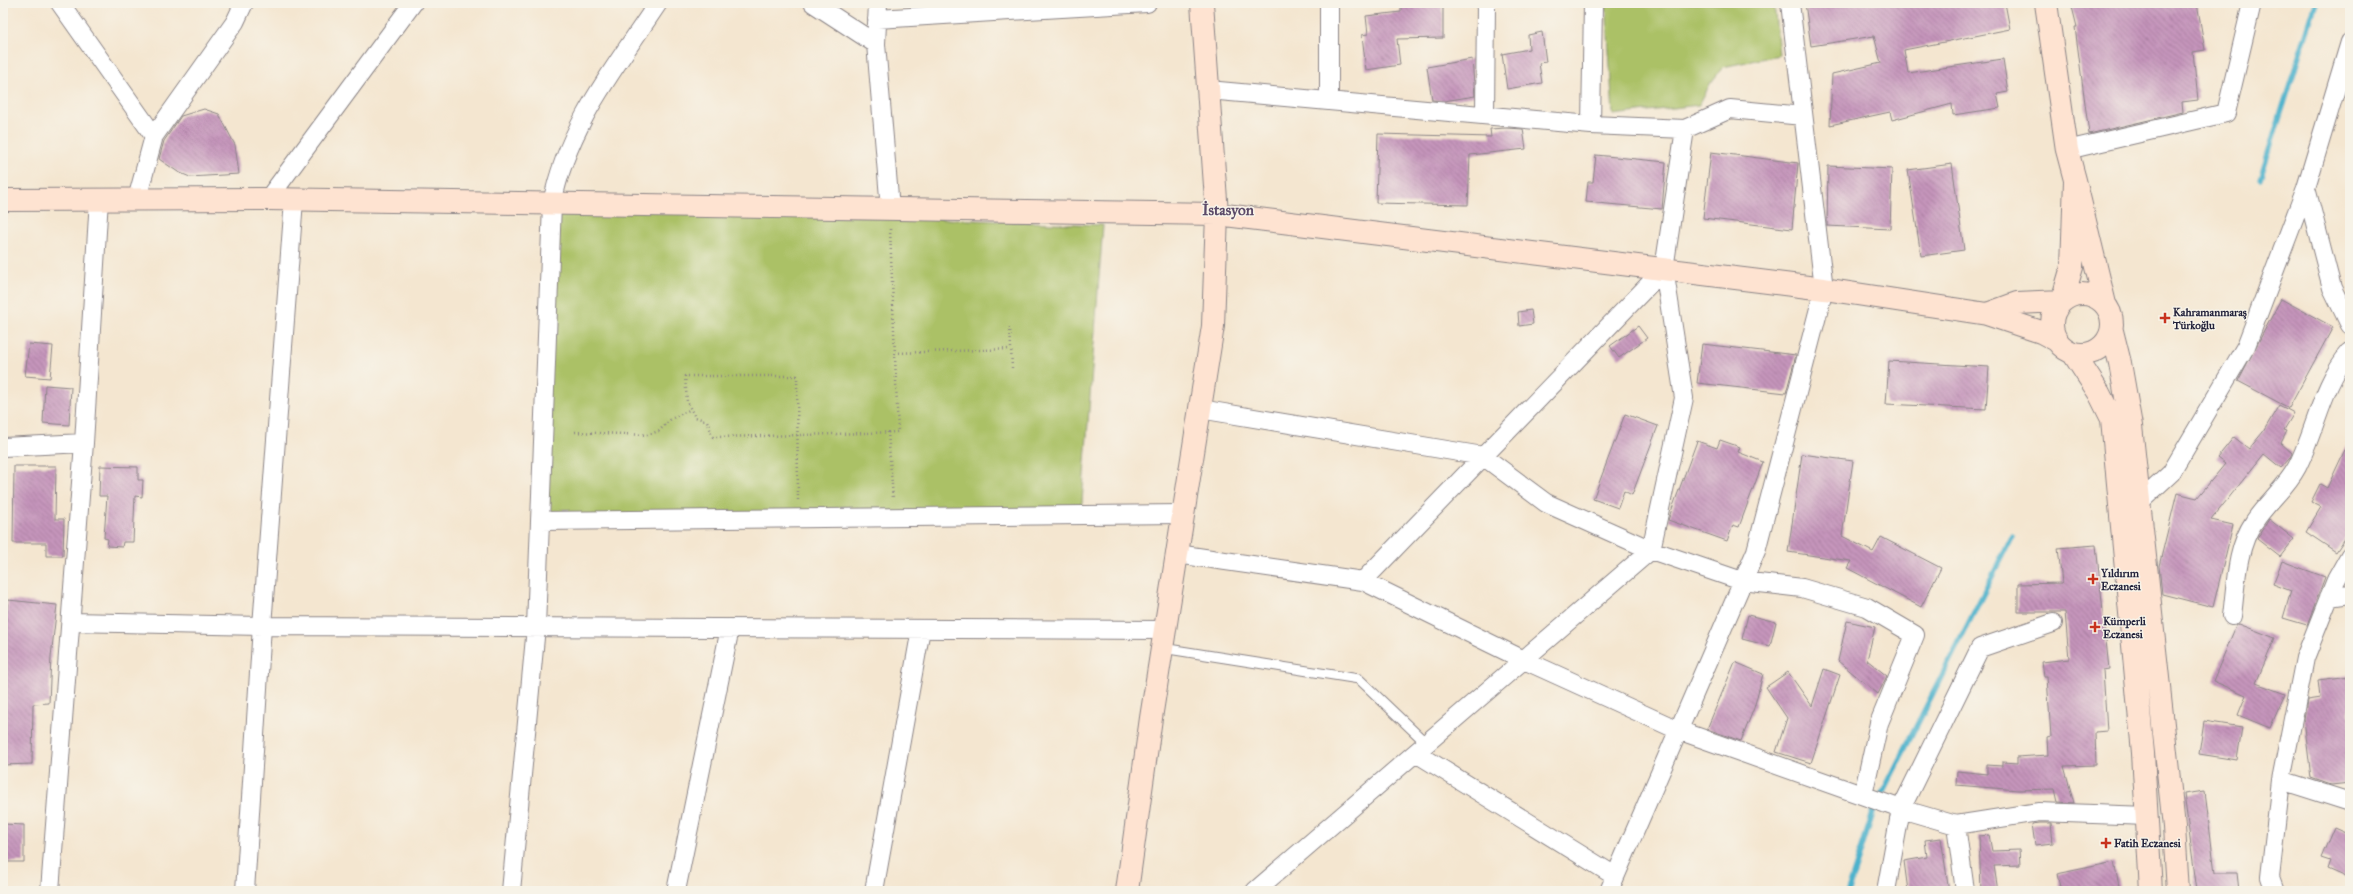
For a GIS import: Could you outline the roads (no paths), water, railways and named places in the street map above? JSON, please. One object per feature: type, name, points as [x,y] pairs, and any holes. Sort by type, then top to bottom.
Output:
[{"type":"main road","points":[[1127,891],[1163,639],[1213,326],[1217,214],[1202,3]]},
{"type":"main road","points":[[3,200],[268,199],[1217,214],[1824,289],[1987,314],[2042,332],[2064,346],[2083,354],[2093,352],[2108,340],[2112,331],[2113,321],[2105,304],[2067,150],[2046,3]]},
{"type":"main road","points":[[2075,180],[2072,267],[2062,302],[2056,310],[2052,320],[2053,330],[2099,393],[2112,419],[2143,753],[2151,891]]},
{"type":"main road","points":[[1987,314],[2017,303],[2062,302],[2079,294],[2098,298],[2105,304]]},
{"type":"main road","points":[[2112,331],[2120,363],[2131,426],[2174,827],[2178,891]]},
{"type":"street","points":[[60,3],[154,136]]},
{"type":"street","points":[[137,199],[154,136],[235,22],[244,3]]},
{"type":"street","points":[[268,199],[413,3]]},
{"type":"street","points":[[511,891],[536,627],[552,204],[561,166],[576,129],[658,3]]},
{"type":"street","points":[[813,3],[876,44]]},
{"type":"street","points":[[890,209],[876,44],[878,11],[1147,3]]},
{"type":"street","points":[[1329,101],[1330,3]]},
{"type":"street","points":[[1485,115],[1486,3]]},
{"type":"street","points":[[1591,125],[1593,3]]},
{"type":"street","points":[[1421,748],[1612,884],[1756,551],[1824,289],[1790,3]]},
{"type":"street","points":[[2067,150],[2226,113],[2252,3]]},
{"type":"street","points":[[2121,519],[2171,473],[2246,346],[2306,188],[2350,42]]},
{"type":"street","points":[[1208,90],[1591,125],[1685,129],[1730,109],[1803,116]]},
{"type":"street","points":[[1255,891],[1651,550],[1684,398],[1664,269],[1685,129]]},
{"type":"street","points":[[2306,188],[2332,288],[2350,325]]},
{"type":"street","points":[[48,890],[71,622],[99,200]]},
{"type":"street","points":[[245,891],[262,626],[294,200]]},
{"type":"street","points":[[1363,581],[1664,269]]},
{"type":"street","points":[[2232,616],[2241,554],[2248,532],[2254,521],[2283,489],[2297,467],[2332,380],[2350,352]]},
{"type":"street","points":[[1200,409],[1483,456],[1546,503],[1651,550],[1742,581],[1802,588],[1852,603],[1866,608],[1915,635],[1879,723],[1865,795]]},
{"type":"street","points":[[3,447],[84,443]]},
{"type":"street","points":[[540,521],[1183,514]]},
{"type":"street","points":[[1177,554],[1363,581],[1524,660],[1678,730],[1896,807],[1956,825],[2039,812],[2147,816]]},
{"type":"street","points":[[2275,891],[2270,877],[2281,780],[2305,658],[2329,597],[2350,555]]},
{"type":"street","points":[[2329,597],[2350,594]]},
{"type":"street","points":[[71,622],[262,626],[920,629],[1163,639]]},
{"type":"street","points":[[1886,891],[1896,807],[1980,648],[2053,623]]},
{"type":"street","points":[[676,891],[730,628]]},
{"type":"street","points":[[874,891],[920,629]]},
{"type":"street","points":[[2281,780],[2350,802]]},
{"type":"street","points":[[1956,825],[1965,891]]},
{"type":"lane","points":[[1163,639],[1359,679],[1421,748]]},
{"type":"waterway","points":[[2260,179],[2316,3]]},
{"type":"waterway","points":[[1848,891],[1874,810],[2012,537]]},
{"type":"place","name":"Kahramanmaraş Türkoğlu","points":[[2165,318]]},
{"type":"place","name":"Yıldırım Eczanesi","points":[[2093,579]]},
{"type":"place","name":"Kümperli Eczanesi","points":[[2095,627]]},
{"type":"place","name":"Fatih Eczanesi","points":[[2106,843]]},
{"type":"district","name":"İstasyon","points":[[1228,210]]}]
